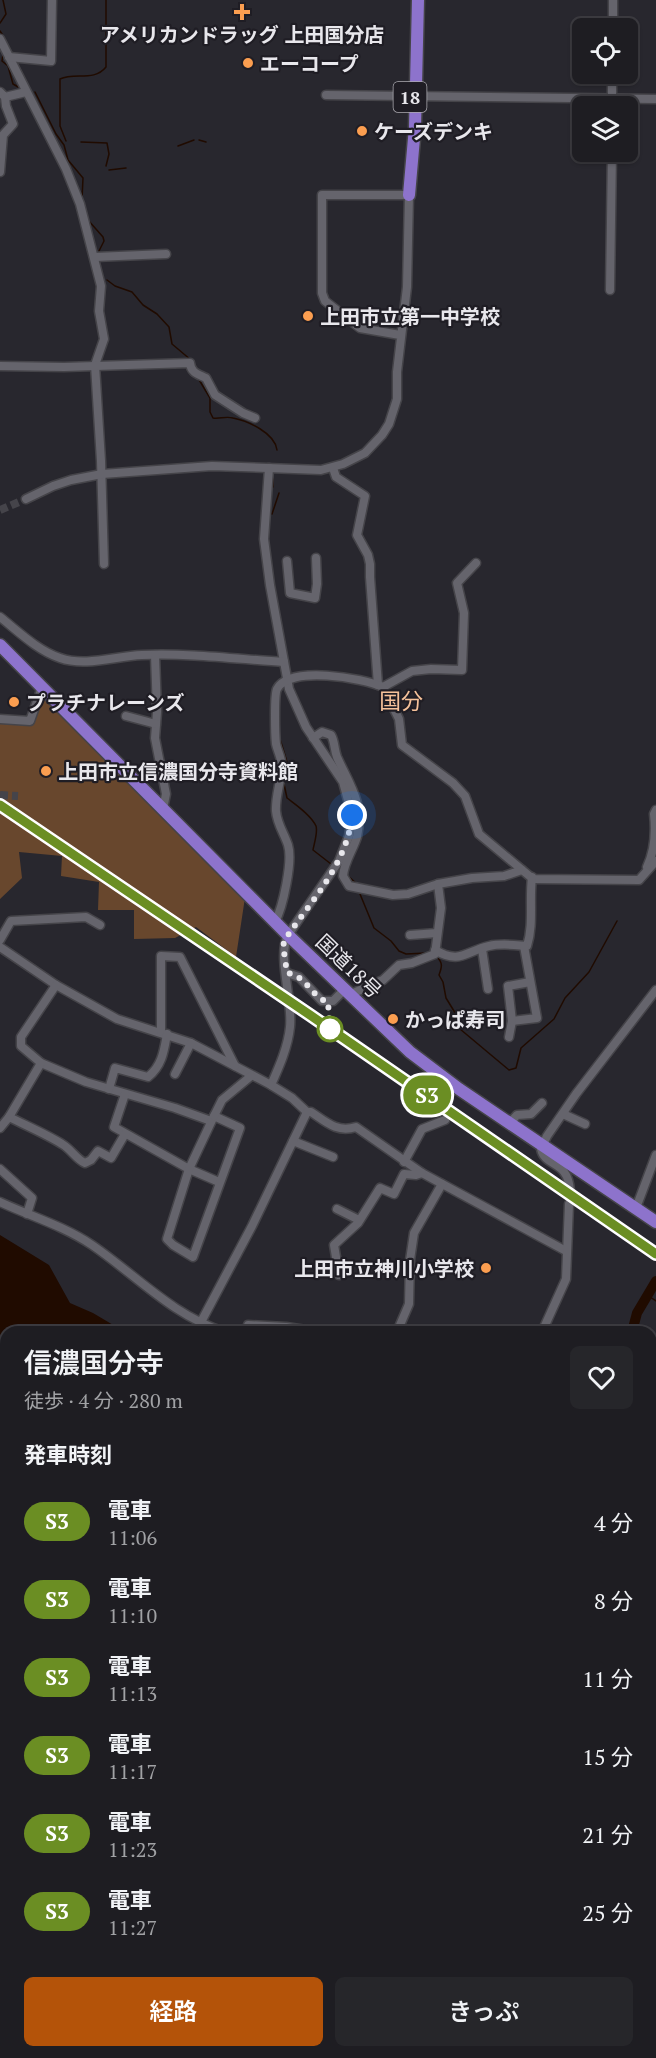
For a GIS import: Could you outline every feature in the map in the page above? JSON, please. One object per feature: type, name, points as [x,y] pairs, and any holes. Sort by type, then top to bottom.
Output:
[{"type":"highway","name":"18","points":[[412,0],[413,96]]},
{"type":"highway","name":"18","points":[[409,195],[418,0]]},
{"type":"highway","name":"国道18号","points":[[0,645],[288,935],[410,1052],[509,1124],[656,1222]]},
{"type":"street","points":[[9,57],[51,61],[52,0]]},
{"type":"street","points":[[613,0],[613,18]]},
{"type":"street","points":[[0,39],[81,204],[101,286],[99,312],[104,339],[95,365],[102,474],[104,564]]},
{"type":"street","points":[[0,172],[3,135],[13,124],[2,94],[26,92]]},
{"type":"street","points":[[327,95],[572,101]]},
{"type":"street","points":[[638,100],[656,99]]},
{"type":"street","points":[[610,290],[612,162]]},
{"type":"street","points":[[26,499],[53,486],[102,474],[196,466],[309,470],[333,468],[364,453],[382,435],[389,424],[396,399],[400,335],[407,287],[409,195],[322,195],[322,293],[325,301],[360,328],[400,335]]},
{"type":"street","points":[[95,257],[166,254]]},
{"type":"street","points":[[0,366],[64,367],[190,363],[195,373],[206,378],[215,395],[255,418]]},
{"type":"street","points":[[269,468],[264,539],[288,681],[298,712],[343,782],[351,809],[352,822],[350,836],[339,861],[283,945],[290,1027],[285,1051],[271,1085]]},
{"type":"street","points":[[333,468],[336,477],[365,496],[366,503],[357,535],[370,564],[380,686],[399,719],[402,745],[453,783],[465,796],[479,834],[532,877],[639,880],[656,861]]},
{"type":"street","points":[[287,561],[290,593],[315,598],[316,558]]},
{"type":"street","points":[[275,922],[282,906],[289,857],[287,843],[276,818],[276,798],[282,771],[276,744],[277,689],[288,681],[303,675],[341,676],[380,686],[412,671],[462,670],[464,614],[457,583],[476,563]]},
{"type":"street","points":[[0,617],[34,645],[62,659],[101,661],[155,654],[284,662]]},
{"type":"street","points":[[155,654],[156,748],[166,794],[163,809]]},
{"type":"street","points":[[0,719],[30,721],[42,687]]},
{"type":"street","points":[[126,716],[156,724]]},
{"type":"street","points":[[313,738],[322,732],[331,735],[336,754],[356,798],[359,822],[356,839],[343,870],[343,876],[350,886],[393,896],[408,894],[438,884],[472,878],[504,876],[522,870]]},
{"type":"street","points":[[644,874],[653,854],[656,810]]},
{"type":"street","points":[[435,950],[448,957],[463,956],[502,944],[527,946],[532,925],[530,897],[532,877]]},
{"type":"street","points":[[287,973],[299,977],[322,1001],[333,1001],[347,993],[383,980],[399,965],[435,954],[441,908],[438,884]]},
{"type":"street","points":[[0,940],[11,921],[86,917],[100,925]]},
{"type":"street","points":[[410,935],[437,933]]},
{"type":"street","points":[[512,1021],[537,1018],[524,946]]},
{"type":"street","points":[[0,947],[56,985],[117,1019],[191,1043],[271,1085],[292,1098],[307,1112],[335,1128],[347,1130],[356,1127],[422,1173],[566,1251]]},
{"type":"street","points":[[482,949],[488,989]]},
{"type":"street","points":[[109,1089],[115,1068],[148,1077],[155,1071],[162,1059],[164,1033],[161,956],[180,957],[235,1066]]},
{"type":"street","points":[[509,1037],[512,1021],[508,986],[530,982]]},
{"type":"street","points":[[56,985],[21,1037],[21,1046],[41,1063],[86,1082],[213,1119],[240,1128],[193,1257],[167,1239],[189,1169],[213,1119],[222,1100],[251,1076]]},
{"type":"street","points":[[570,1191],[567,1173],[544,1156],[541,1151],[542,1146],[592,1072],[656,990]]},
{"type":"street","points":[[175,1074],[191,1043]]},
{"type":"street","points":[[0,1128],[41,1063]]},
{"type":"street","points":[[125,1094],[114,1127],[189,1169],[219,1182]]},
{"type":"street","points":[[509,1124],[517,1115],[531,1114],[542,1103]]},
{"type":"street","points":[[201,1322],[252,1226],[307,1112]]},
{"type":"street","points":[[563,1114],[585,1124]]},
{"type":"street","points":[[9,1117],[62,1144],[85,1162],[91,1160],[98,1151],[111,1158],[125,1134]]},
{"type":"street","points":[[404,1162],[422,1129],[445,1120]]},
{"type":"street","points":[[293,1140],[333,1157]]},
{"type":"street","points":[[639,1210],[656,1155]]},
{"type":"street","points":[[0,1169],[32,1198],[27,1214]]},
{"type":"street","points":[[339,1275],[334,1245],[359,1220],[380,1188],[394,1194],[404,1174],[422,1173]]},
{"type":"street","points":[[400,1326],[409,1304],[410,1260],[414,1233],[442,1184]]},
{"type":"street","points":[[0,1202],[65,1230],[91,1244],[169,1304],[211,1326]]},
{"type":"street","points":[[545,1326],[560,1297],[566,1279],[569,1204]]},
{"type":"street","points":[[337,1209],[359,1220]]},
{"type":"shaded area","points":[[42,687],[246,891],[236,957],[196,927],[175,938],[134,939],[134,910],[98,910],[99,882],[61,876],[62,856],[19,852],[22,878],[0,899],[0,717],[32,718]]},
{"type":"shaded area","points":[[0,1235],[49,1265],[70,1303],[115,1326],[0,1326]]},
{"type":"waterway","points":[[0,23],[6,14],[3,0]]},
{"type":"waterway","points":[[66,141],[60,126],[60,79],[90,76],[101,72],[106,67],[106,0]]},
{"type":"waterway","points":[[0,31],[5,39]]},
{"type":"waterway","points":[[3,54],[2,61],[8,66],[13,84],[20,88]]},
{"type":"waterway","points":[[35,92],[64,145],[68,160],[83,178],[82,199]]},
{"type":"waterway","points":[[178,146],[194,140]]},
{"type":"waterway","points":[[199,140],[206,142]]},
{"type":"waterway","points":[[81,142],[107,143],[109,154],[106,166]]},
{"type":"waterway","points":[[109,170],[126,168]]},
{"type":"waterway","points":[[88,220],[103,237],[104,241],[99,251]]},
{"type":"waterway","points":[[107,280],[115,286],[132,292],[143,305],[157,314],[169,327],[172,344],[191,360]]},
{"type":"waterway","points":[[198,378],[210,398],[210,412],[213,418],[230,417],[253,425],[271,438],[277,450]]},
{"type":"waterway","points":[[273,479],[273,487]]},
{"type":"waterway","points":[[272,514],[279,493]]},
{"type":"waterway","points":[[280,739],[287,762],[284,784],[287,798],[314,822],[317,831],[313,850],[331,864]]},
{"type":"waterway","points":[[348,876],[357,884]]},
{"type":"waterway","points":[[360,894],[374,928],[391,941],[399,951],[406,954],[427,953]]},
{"type":"waterway","points":[[437,957],[441,963],[439,975],[446,998],[454,1011],[460,1029],[509,1070],[516,1068],[521,1048],[554,1019],[565,998],[589,972],[617,921]]},
{"type":"waterway","points":[[634,1326],[637,1313],[656,1281]]},
{"type":"waterway","points":[[647,1295],[656,1301]]},
{"type":"tunnel","points":[[0,510],[26,499]]},
{"type":"tunnel","points":[[0,795],[18,796]]},
{"type":"railway","points":[[0,805],[290,1001],[656,1254]]},
{"type":"train","name":"S3","points":[[0,805],[656,1254]]},
{"type":"place","name":"アメリカンドラッグ 上田国分店","points":[[242,12]]},
{"type":"place","name":"エーコープ","points":[[248,63]]},
{"type":"place","name":"ケーズデンキ","points":[[362,131]]},
{"type":"place","name":"上田市立第一中学校","points":[[308,316]]},
{"type":"place","name":"プラチナレーンズ","points":[[14,702]]},
{"type":"place","name":"上田市立信濃国分寺資料館","points":[[46,771]]},
{"type":"place","name":"かっぱ寿司","points":[[393,1019]]},
{"type":"place","name":"上田市立神川小学校","points":[[486,1268]]},
{"type":"district","name":"国分","points":[[401,700]]},
{"type":"route","points":[[330,1029],[328,1002],[322,1001],[299,977],[287,973],[283,945],[339,861],[350,836],[352,815]]}]
